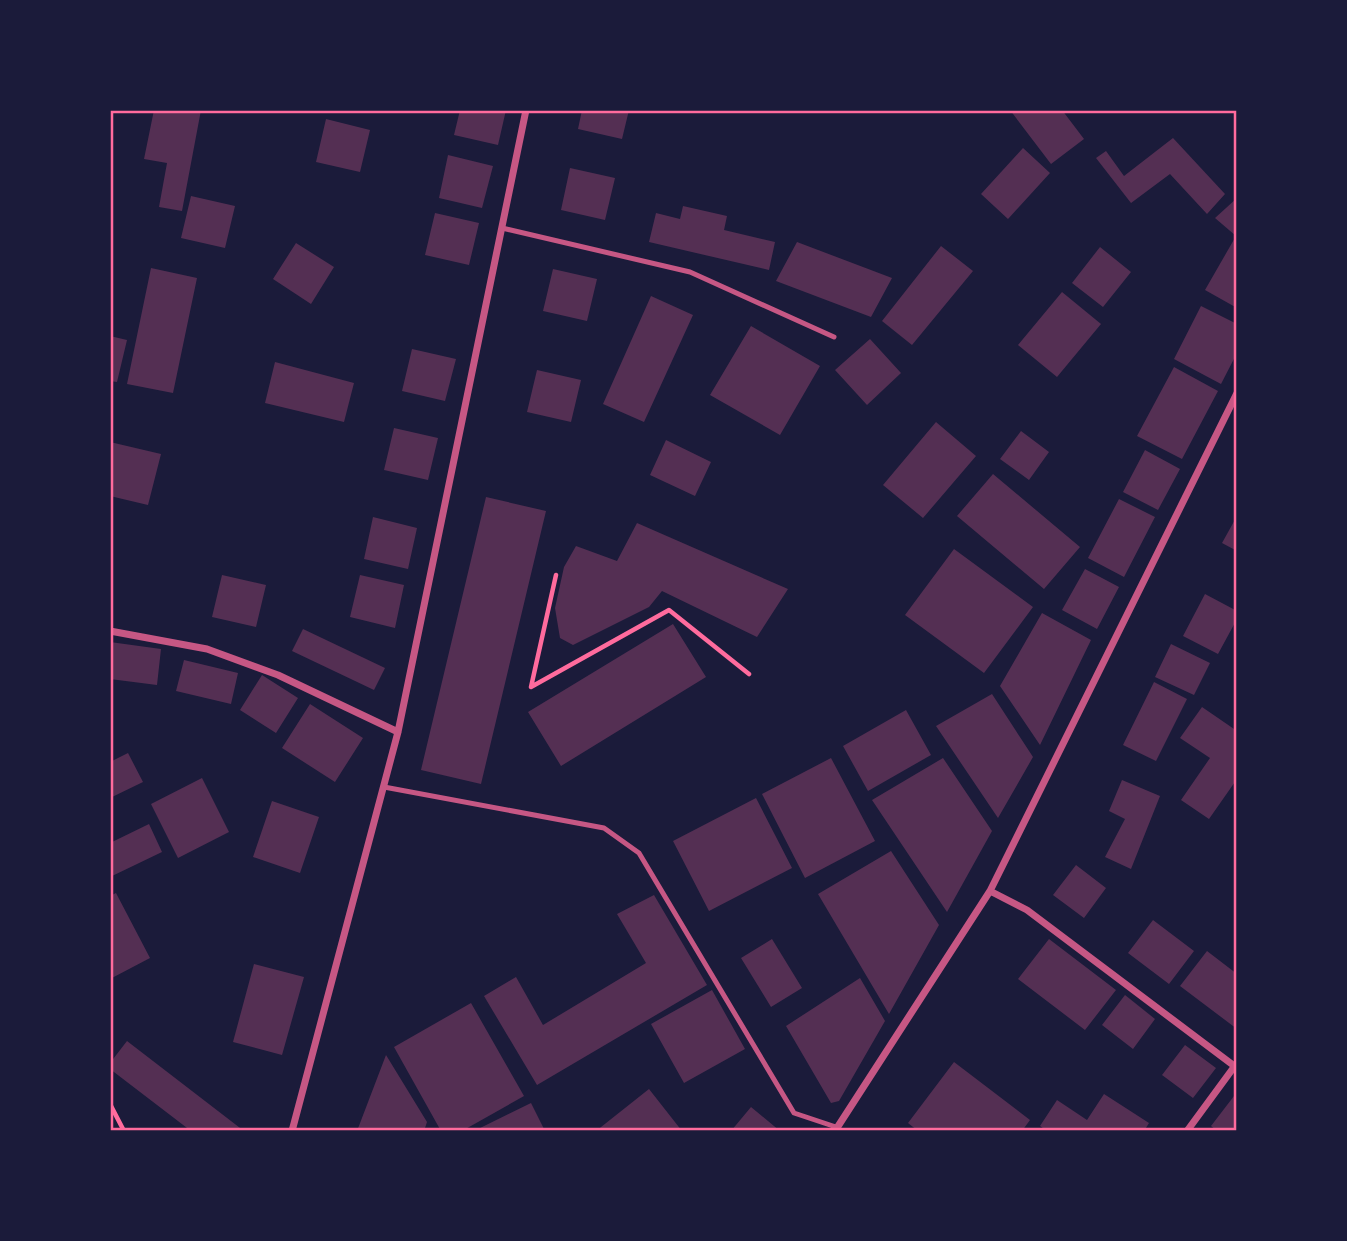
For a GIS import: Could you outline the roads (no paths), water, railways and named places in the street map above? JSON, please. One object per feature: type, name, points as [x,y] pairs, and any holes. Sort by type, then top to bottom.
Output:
[{"type":"street","points":[[292,1131],[398,732],[526,110]]},
{"type":"street","points":[[835,1129],[990,891],[1237,393]]},
{"type":"street","points":[[110,631],[207,649],[278,675],[398,732]]},
{"type":"street","points":[[990,891],[1027,910],[1236,1068],[1187,1131]]},
{"type":"lane","points":[[502,228],[690,272],[834,337]]},
{"type":"lane","points":[[384,787],[604,828],[639,853],[794,1113],[835,1129]]}]
